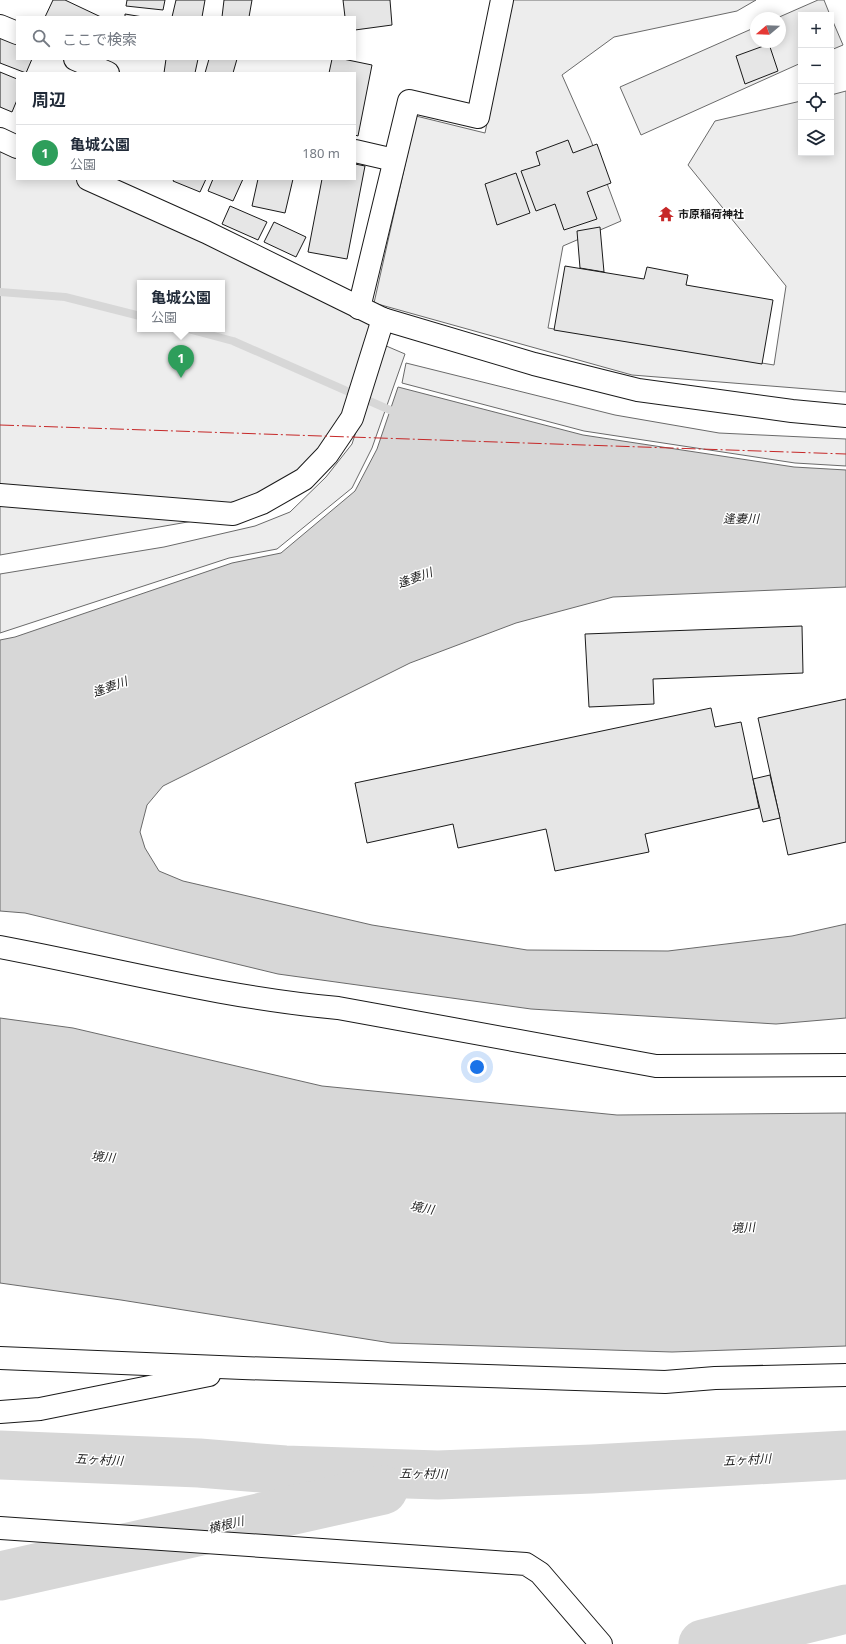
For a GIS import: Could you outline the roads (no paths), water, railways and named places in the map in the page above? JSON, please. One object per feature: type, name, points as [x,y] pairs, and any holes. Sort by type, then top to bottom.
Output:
[{"type":"street","points":[[359,308],[409,101],[478,117],[502,0]]},
{"type":"street","points":[[0,26],[16,34]]},
{"type":"street","points":[[77,60],[106,72]]},
{"type":"street","points":[[0,139],[16,147]]},
{"type":"street","points":[[356,152],[394,160]]},
{"type":"street","points":[[90,180],[206,232],[359,308],[383,318],[534,364],[638,390],[792,411],[846,416]]},
{"type":"street","points":[[0,495],[233,514],[262,503],[304,479],[327,455],[352,418],[383,318]]},
{"type":"street","points":[[0,947],[189,986],[306,1005],[338,1008],[656,1066],[846,1066]]},
{"type":"street","points":[[0,1358],[243,1368],[665,1382],[715,1378],[846,1375]]},
{"type":"street","points":[[0,1412],[40,1409],[243,1368]]},
{"type":"street","points":[[0,1528],[526,1564],[540,1573],[601,1644]]},
{"type":"water","name":"逢妻川","points":[[398,387],[583,435],[794,467],[846,470],[846,587],[613,597],[516,623],[410,663],[163,786],[147,805],[140,832],[145,848],[159,871],[183,881],[372,925],[527,950],[668,951],[792,936],[846,924],[846,1018],[776,1024],[531,1009],[278,974],[25,913],[0,911],[0,640],[15,637],[232,563],[281,553],[355,491],[377,449]]},
{"type":"water","name":"境川","points":[[0,1018],[73,1028],[322,1086],[617,1115],[846,1113],[846,1346],[672,1352],[391,1343],[121,1300],[0,1283]]},
{"type":"waterway","points":[[0,292],[65,297],[137,315]]},
{"type":"waterway","points":[[199,332],[233,341],[399,414]]},
{"type":"waterway","name":"五ヶ村川","points":[[0,1455],[199,1463],[285,1470],[438,1475],[592,1469],[846,1455]]},
{"type":"waterway","name":"横根川","points":[[0,1576],[383,1490]]},
{"type":"waterway","points":[[703,1644],[846,1609]]},
{"type":"place","name":"市原稲荷神社","points":[[666,214]]},
{"type":"place","name":"亀城公園","points":[[181,378]]}]
